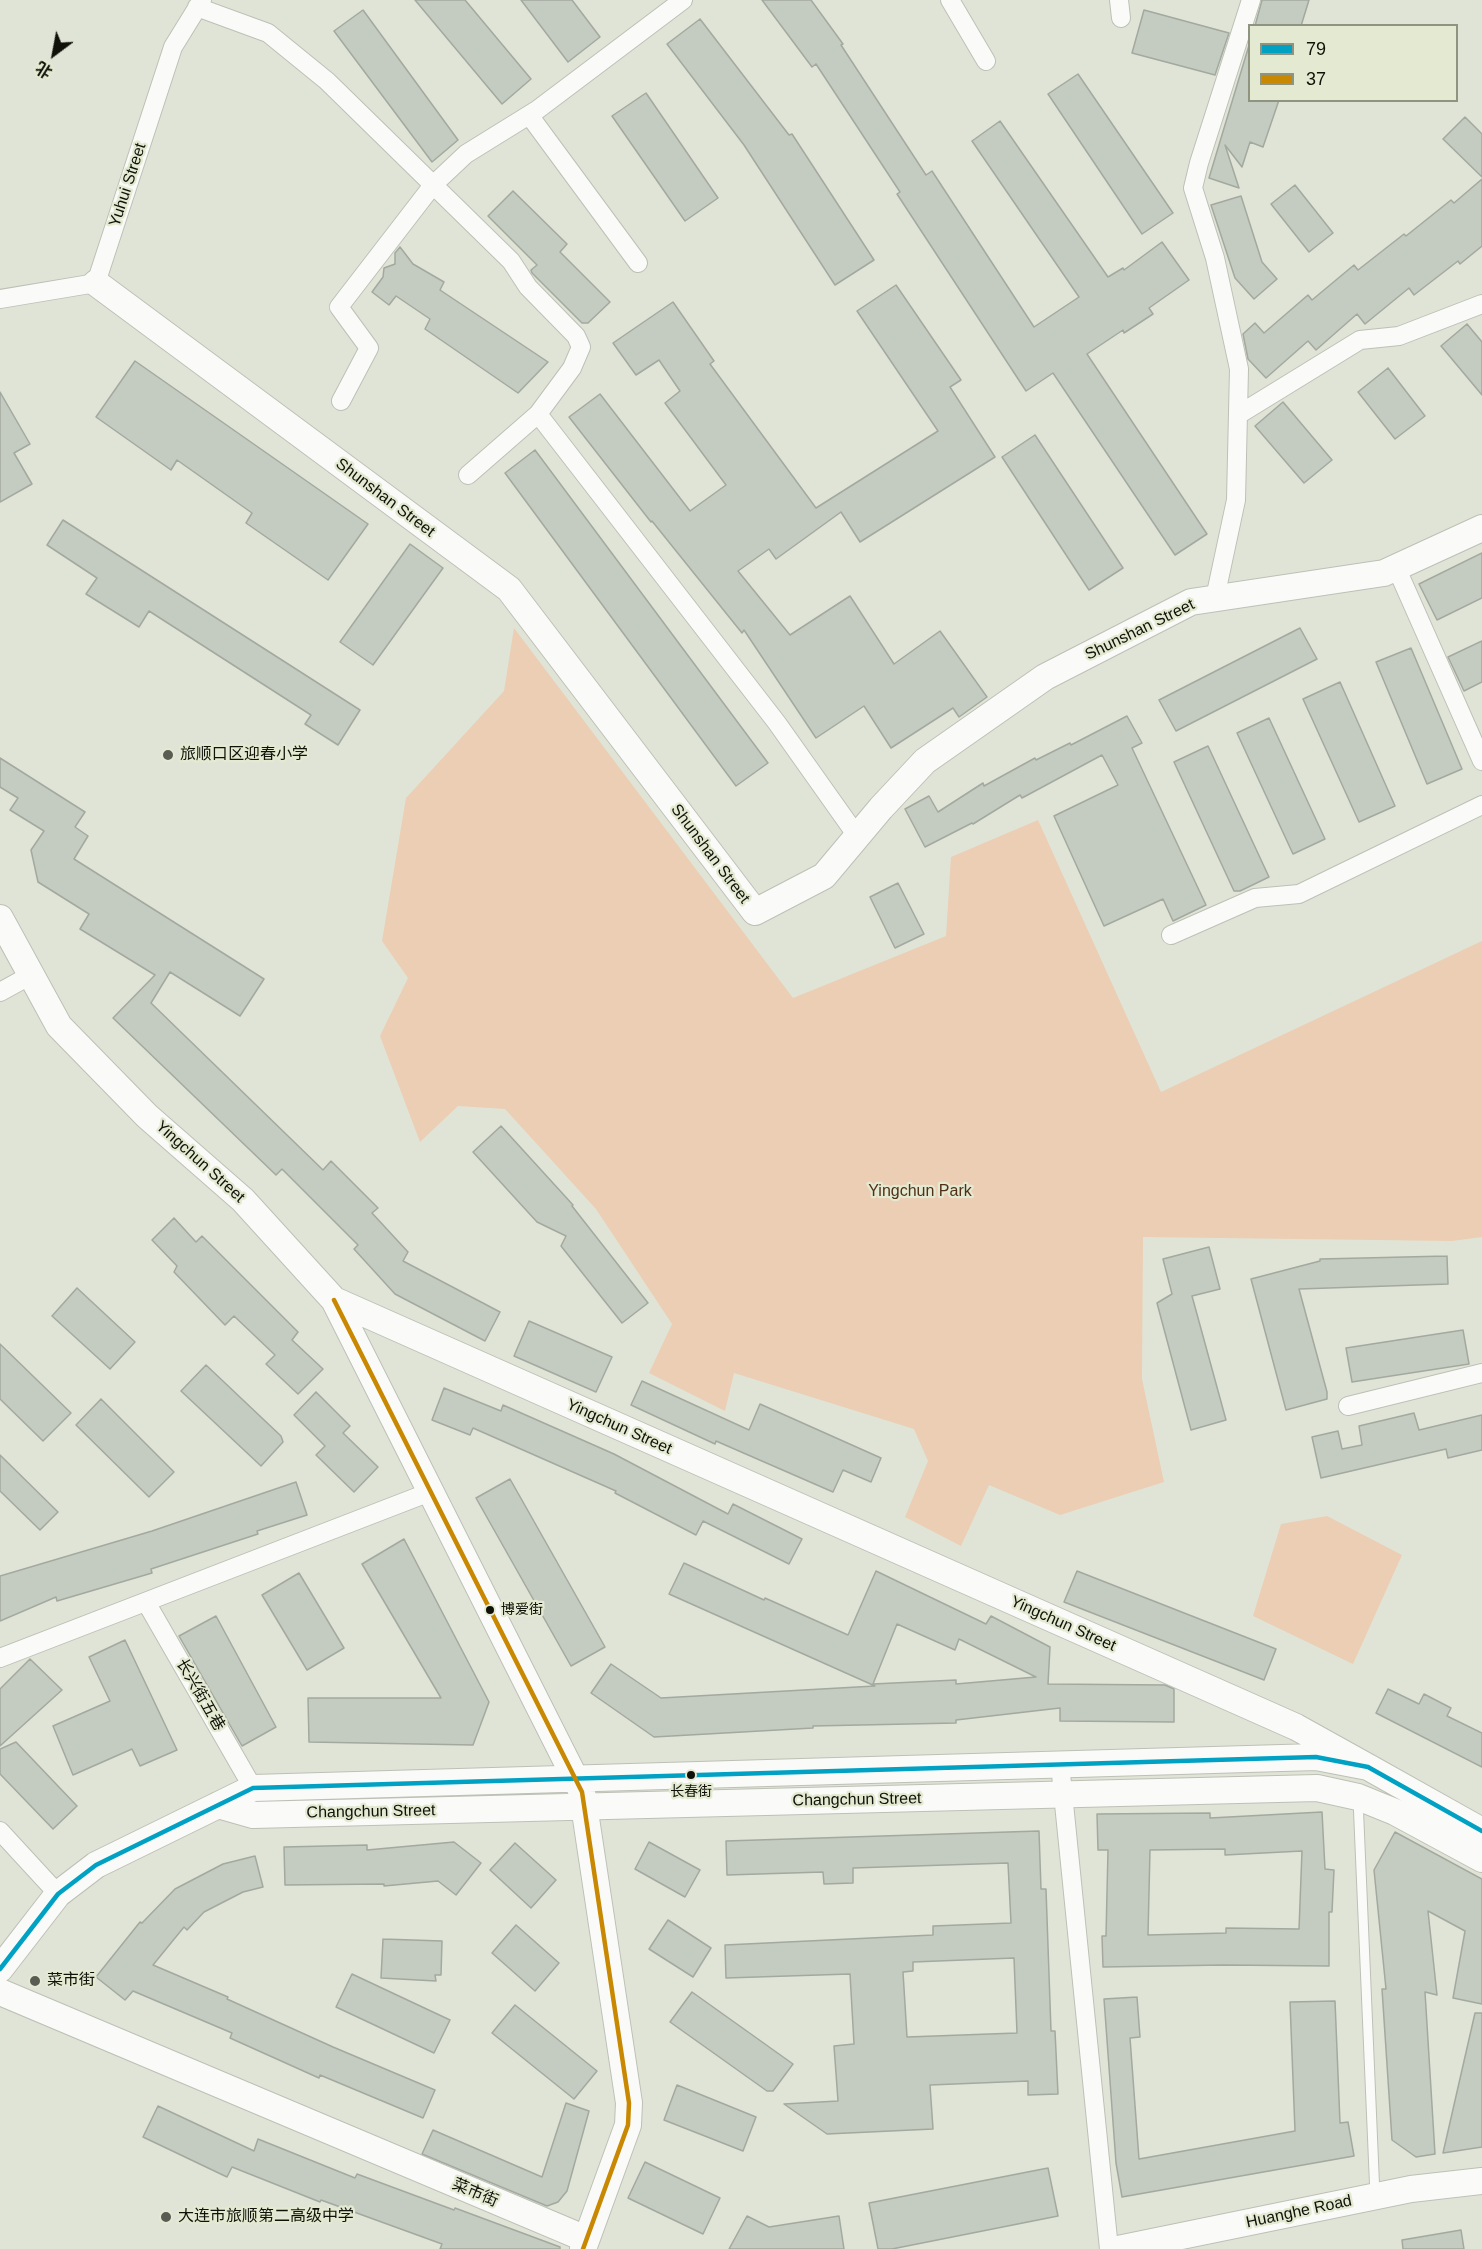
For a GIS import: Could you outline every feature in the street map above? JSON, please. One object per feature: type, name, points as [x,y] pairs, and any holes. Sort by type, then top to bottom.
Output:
[{"type":"street","points":[[341,401],[369,348],[339,307],[433,185],[466,154],[529,115],[683,0]]},
{"type":"street","points":[[950,0],[986,62]]},
{"type":"street","points":[[1215,598],[1236,500],[1239,369],[1215,258],[1193,188],[1251,0]]},
{"type":"street","points":[[200,3],[268,33],[327,81],[512,261],[528,286],[576,336],[581,348],[572,368],[538,414],[468,475]]},
{"type":"street","name":"Yuhui Street","points":[[96,283],[173,47],[200,3]]},
{"type":"street","points":[[529,115],[638,263]]},
{"type":"street","points":[[0,299],[96,283]]},
{"type":"street","name":"Shunshan Street","points":[[96,283],[509,590],[755,912],[824,876],[925,761],[1045,677],[1191,602],[1384,573],[1482,528]]},
{"type":"street","points":[[1238,415],[1360,340],[1399,336],[1482,304]]},
{"type":"street","points":[[538,414],[777,723],[857,836]]},
{"type":"street","points":[[1396,567],[1481,755]]},
{"type":"street","points":[[1171,935],[1256,898],[1299,894],[1482,805]]},
{"type":"street","name":"Yingchun Street","points":[[0,918],[59,1026],[147,1116],[243,1200],[334,1300],[1296,1727],[1368,1767]]},
{"type":"street","points":[[0,992],[31,975]]},
{"type":"street","points":[[334,1300],[582,1792],[629,2103],[628,2125],[584,2244]]},
{"type":"street","points":[[1348,1406],[1482,1373]]},
{"type":"street","points":[[0,1658],[430,1492]]},
{"type":"street","name":"长兴街五巷","points":[[146,1602],[253,1788]]},
{"type":"street","name":"Changchun Street","points":[[0,1969],[58,1894],[96,1865],[253,1788],[1316,1757],[1368,1767],[1482,1831]]},
{"type":"street","points":[[1060,1764],[1109,2249]]},
{"type":"street","name":"Changchun Street","points":[[218,1804],[254,1815],[1317,1788],[1358,1797],[1395,1812],[1482,1859]]},
{"type":"street","points":[[0,1831],[58,1894]]},
{"type":"street","name":"菜市街","points":[[0,1992],[584,2244]]},
{"type":"street","name":"Huanghe Road","points":[[1118,2249],[1412,2189],[1482,2181]]},
{"type":"lane","points":[[1358,1797],[1375,2196]]},
{"type":"green space","name":"Yingchun Park","points":[[514,628],[793,998],[946,936],[951,857],[1038,820],[1161,1092],[1482,941],[1482,1237],[1452,1241],[1143,1237],[1142,1379],[1164,1482],[1060,1515],[989,1485],[961,1546],[905,1517],[928,1461],[914,1429],[734,1373],[725,1411],[649,1373],[672,1324],[596,1209],[505,1109],[458,1106],[420,1142],[380,1036],[408,978],[382,941],[406,798],[504,691]]},
{"type":"green space","points":[[1327,1516],[1402,1555],[1353,1664],[1253,1616],[1281,1524]]},
{"type":"building","points":[[415,0],[465,0],[531,79],[502,104]]},
{"type":"building","points":[[521,0],[572,0],[600,37],[568,62]]},
{"type":"building","points":[[762,0],[811,0],[843,44],[841,45],[926,175],[932,171],[1034,327],[1079,297],[972,141],[1000,121],[1108,277],[1123,268],[1124,270],[1162,242],[1189,280],[1149,308],[1153,314],[1124,333],[1123,330],[1087,354],[1207,534],[1175,555],[1053,373],[1026,391],[897,194],[900,192],[816,64],[812,67]]},
{"type":"building","points":[[1262,0],[1309,0],[1302,24],[1256,24]]},
{"type":"building","points":[[363,10],[458,140],[432,162],[334,31]]},
{"type":"building","points":[[1144,10],[1229,33],[1215,75],[1132,53]]},
{"type":"building","points":[[700,19],[789,135],[792,134],[874,260],[835,285],[744,145],[667,44]]},
{"type":"building","points":[[1248,49],[1248,102],[1278,102],[1263,147],[1250,142],[1242,167],[1225,145],[1239,188],[1209,178]]},
{"type":"building","points":[[1078,74],[1173,213],[1142,234],[1048,94]]},
{"type":"building","points":[[646,93],[718,198],[685,221],[612,116]]},
{"type":"building","points":[[1465,117],[1482,134],[1482,177],[1443,139]]},
{"type":"building","points":[[1482,179],[1482,246],[1460,264],[1458,261],[1414,295],[1409,288],[1365,324],[1357,314],[1316,350],[1308,341],[1266,378],[1248,359],[1243,334],[1255,323],[1264,333],[1308,295],[1312,300],[1354,265],[1358,270],[1451,200],[1454,203]]},
{"type":"building","points":[[1295,185],[1333,233],[1309,252],[1271,204]]},
{"type":"building","points":[[513,191],[567,244],[560,252],[610,302],[588,323],[582,323],[532,273],[531,270],[537,265],[488,216]]},
{"type":"building","points":[[1241,196],[1262,262],[1277,279],[1254,299],[1235,278],[1211,205]]},
{"type":"building","points":[[400,247],[413,264],[444,282],[440,290],[548,362],[518,393],[425,329],[430,319],[396,296],[389,305],[372,292],[383,277],[384,268],[395,264],[395,253]]},
{"type":"building","points":[[896,285],[961,380],[950,387],[995,457],[860,542],[841,512],[776,559],[769,549],[738,571],[790,635],[850,596],[894,664],[940,631],[987,697],[959,717],[953,708],[891,748],[864,706],[816,738],[744,630],[742,633],[569,417],[600,394],[690,511],[726,485],[665,403],[680,391],[659,360],[636,375],[613,343],[673,302],[714,361],[710,364],[816,508],[938,431],[857,311]]},
{"type":"building","points":[[1467,324],[1482,342],[1482,395],[1441,346]]},
{"type":"building","points":[[135,361],[368,524],[328,580],[246,523],[252,513],[177,460],[171,470],[96,417]]},
{"type":"building","points":[[1388,368],[1425,416],[1395,439],[1358,392]]},
{"type":"building","points":[[0,392],[30,444],[14,453],[32,484],[0,502]]},
{"type":"building","points":[[1283,402],[1332,460],[1304,483],[1255,426]]},
{"type":"building","points":[[1035,435],[1123,568],[1089,590],[1002,457]]},
{"type":"building","points":[[535,450],[768,763],[736,786],[505,473]]},
{"type":"building","points":[[63,520],[360,710],[338,745],[305,724],[311,715],[149,611],[139,627],[86,594],[97,578],[47,545]]},
{"type":"building","points":[[410,544],[443,568],[373,665],[340,642]]},
{"type":"building","points":[[1482,553],[1482,598],[1437,620],[1419,584]]},
{"type":"building","points":[[1300,628],[1317,659],[1176,731],[1159,700]]},
{"type":"building","points":[[1482,641],[1482,682],[1464,691],[1448,657]]},
{"type":"building","points":[[1411,648],[1462,769],[1427,784],[1376,662]]},
{"type":"building","points":[[1340,682],[1395,806],[1359,822],[1303,699]]},
{"type":"building","points":[[1127,716],[1142,743],[1132,748],[1206,905],[1173,921],[1163,899],[1104,926],[1054,816],[1118,785],[1102,755],[1022,798],[1020,795],[973,824],[925,847],[905,809],[929,796],[938,812],[983,783],[984,786],[1035,758],[1036,760],[1070,743],[1071,745]]},
{"type":"building","points":[[1269,718],[1325,839],[1293,854],[1237,733]]},
{"type":"building","points":[[1208,746],[1269,877],[1240,891],[1234,891],[1174,762]]},
{"type":"building","points":[[0,758],[85,812],[75,827],[88,836],[74,859],[264,979],[240,1016],[170,972],[151,1003],[323,1170],[331,1161],[378,1208],[372,1213],[408,1252],[403,1261],[500,1312],[485,1341],[395,1294],[354,1249],[358,1245],[282,1169],[276,1175],[113,1018],[155,975],[80,929],[89,914],[38,882],[31,850],[44,831],[10,810],[18,798],[0,787]]},
{"type":"building","points":[[898,883],[924,934],[895,948],[870,897]]},
{"type":"building","points":[[501,1126],[573,1205],[648,1303],[622,1323],[561,1246],[566,1236],[537,1222],[473,1152]]},
{"type":"building","points":[[174,1218],[196,1242],[202,1236],[298,1332],[292,1340],[323,1369],[298,1394],[266,1364],[275,1355],[234,1316],[225,1325],[174,1272],[177,1266],[152,1240]]},
{"type":"building","points":[[1209,1247],[1220,1289],[1192,1296],[1226,1420],[1191,1430],[1157,1303],[1172,1294],[1163,1259]]},
{"type":"building","points":[[1447,1256],[1448,1284],[1299,1289],[1327,1399],[1286,1410],[1251,1279],[1320,1261],[1320,1259]]},
{"type":"building","points":[[77,1288],[135,1342],[110,1369],[52,1316]]},
{"type":"building","points":[[529,1321],[612,1357],[596,1392],[514,1356]]},
{"type":"building","points":[[1463,1330],[1469,1364],[1352,1382],[1346,1348]]},
{"type":"building","points":[[0,1344],[71,1413],[43,1441],[0,1399]]},
{"type":"building","points":[[206,1365],[281,1436],[283,1442],[261,1466],[181,1391]]},
{"type":"building","points":[[642,1381],[749,1430],[760,1404],[881,1458],[871,1482],[843,1470],[833,1492],[716,1441],[715,1444],[631,1405]]},
{"type":"building","points":[[444,1388],[501,1411],[503,1405],[614,1454],[728,1514],[733,1504],[802,1539],[789,1564],[703,1521],[696,1535],[615,1493],[616,1491],[473,1428],[470,1435],[432,1420]]},
{"type":"building","points":[[316,1392],[350,1426],[343,1433],[378,1467],[354,1492],[316,1455],[325,1446],[294,1415]]},
{"type":"building","points":[[101,1399],[174,1472],[149,1497],[76,1425]]},
{"type":"building","points":[[1414,1413],[1419,1430],[1482,1415],[1482,1450],[1448,1458],[1446,1449],[1321,1478],[1312,1437],[1338,1431],[1342,1449],[1362,1445],[1359,1426]]},
{"type":"building","points":[[0,1455],[58,1512],[40,1530],[0,1491]]},
{"type":"building","points":[[510,1479],[605,1647],[571,1666],[476,1498]]},
{"type":"building","points":[[296,1482],[307,1515],[257,1531],[258,1534],[151,1569],[152,1573],[57,1601],[56,1597],[0,1621],[0,1576],[152,1531]]},
{"type":"building","points":[[404,1539],[489,1702],[473,1745],[309,1742],[308,1698],[441,1698],[362,1564]]},
{"type":"building","points":[[684,1563],[848,1635],[876,1571],[986,1624],[991,1616],[1050,1647],[1048,1684],[1165,1685],[1174,1689],[1174,1722],[1060,1721],[1060,1708],[956,1720],[956,1723],[813,1726],[813,1728],[654,1737],[591,1693],[611,1664],[661,1698],[875,1686],[669,1594]],"holes":[[[897,1624],[955,1650],[959,1639],[1036,1677],[956,1684],[956,1680],[873,1684]]]},
{"type":"building","points":[[1077,1571],[1276,1649],[1264,1680],[1064,1602]]},
{"type":"building","points":[[299,1573],[344,1648],[307,1670],[262,1595]]},
{"type":"building","points":[[216,1616],[276,1727],[242,1746],[179,1636]]},
{"type":"building","points":[[125,1640],[177,1750],[140,1766],[132,1749],[73,1775],[53,1726],[110,1701],[89,1657]]},
{"type":"building","points":[[30,1659],[62,1690],[0,1746],[0,1689]]},
{"type":"building","points":[[1388,1689],[1419,1704],[1424,1694],[1451,1708],[1447,1716],[1482,1733],[1482,1767],[1376,1713]]},
{"type":"building","points":[[16,1742],[77,1806],[53,1829],[0,1774],[0,1749]]},
{"type":"building","points":[[1322,1812],[1325,1869],[1334,1870],[1332,1912],[1329,1912],[1329,1966],[1103,1967],[1102,1936],[1106,1936],[1108,1850],[1098,1850],[1097,1814],[1210,1813],[1210,1818]],"holes":[[[1225,1849],[1225,1855],[1302,1851],[1299,1929],[1226,1928],[1226,1933],[1148,1935],[1150,1850]]]},
{"type":"building","points":[[1039,1831],[1041,1889],[1046,1889],[1051,2031],[1055,2031],[1058,2094],[1028,2095],[1028,2081],[930,2085],[933,2129],[827,2134],[784,2104],[838,2101],[834,2046],[854,2044],[850,1974],[726,1978],[725,1945],[933,1935],[933,1926],[1011,1923],[1008,1863],[853,1868],[853,1883],[824,1884],[823,1872],[727,1875],[726,1841]],"holes":[[[1014,1958],[1017,2033],[907,2037],[903,1972],[913,1971],[913,1962]]]},
{"type":"building","points":[[1395,1832],[1482,1879],[1482,2004],[1453,1998],[1465,1931],[1428,1911],[1437,1995],[1425,1992],[1435,2154],[1416,2157],[1392,2140],[1382,1989],[1386,1989],[1374,1870]]},
{"type":"building","points":[[454,1842],[481,1863],[456,1895],[438,1881],[384,1886],[384,1884],[285,1885],[284,1847],[367,1845],[367,1850]]},
{"type":"building","points":[[649,1842],[700,1870],[685,1897],[635,1869]]},
{"type":"building","points":[[515,1843],[556,1880],[531,1908],[490,1870]]},
{"type":"building","points":[[255,1856],[263,1887],[243,1892],[204,1912],[187,1930],[184,1927],[153,1965],[228,1997],[227,1999],[333,2047],[435,2090],[423,2118],[320,2075],[319,2078],[230,2038],[232,2033],[133,1991],[125,2000],[96,1977],[140,1922],[142,1923],[175,1889],[223,1864]]},
{"type":"building","points":[[668,1920],[711,1948],[693,1977],[649,1949]]},
{"type":"building","points":[[516,1925],[559,1963],[535,1991],[492,1953]]},
{"type":"building","points":[[383,1939],[442,1941],[441,1975],[435,1975],[436,1981],[381,1978]]},
{"type":"building","points":[[352,1974],[450,2020],[434,2053],[336,2007]]},
{"type":"building","points":[[692,1992],[793,2064],[773,2091],[767,2091],[670,2022]]},
{"type":"building","points":[[1137,1997],[1140,2037],[1130,2038],[1139,2159],[1295,2131],[1290,2002],[1335,2001],[1340,2123],[1348,2122],[1354,2156],[1122,2197],[1116,2163],[1104,1999]]},
{"type":"building","points":[[515,2005],[597,2071],[574,2099],[492,2033]]},
{"type":"building","points":[[1475,2013],[1482,2013],[1482,2147],[1443,2153]]},
{"type":"building","points":[[677,2085],[756,2117],[743,2151],[664,2120]]},
{"type":"building","points":[[566,2103],[589,2111],[567,2191],[558,2202],[547,2206],[422,2154],[433,2130],[542,2177]]},
{"type":"building","points":[[158,2106],[254,2151],[258,2139],[355,2178],[357,2174],[454,2210],[455,2208],[560,2247],[560,2249],[440,2249],[442,2244],[321,2200],[320,2202],[232,2167],[227,2177],[143,2137]]},
{"type":"building","points":[[645,2162],[720,2198],[703,2234],[628,2198]]},
{"type":"building","points":[[1048,2168],[1058,2216],[892,2249],[878,2249],[869,2203]]},
{"type":"building","points":[[747,2216],[769,2227],[839,2216],[844,2249],[729,2249]]},
{"type":"building","points":[[1461,2230],[1464,2249],[1403,2249],[1402,2240]]},
{"type":"transit line","name":"37","points":[[334,1300],[582,1792],[629,2103],[628,2125],[583,2249]]},
{"type":"transit line","name":"79","points":[[0,1969],[58,1894],[96,1865],[253,1788],[1316,1757],[1368,1767],[1482,1831]]},
{"type":"place","name":"旅顺口区迎春小学","points":[[168,755]]},
{"type":"place","name":"博爱街","points":[[490,1610]]},
{"type":"place","name":"长春街","points":[[691,1775]]},
{"type":"place","name":"菜市街","points":[[35,1981]]},
{"type":"place","name":"大连市旅顺第二高级中学","points":[[166,2217]]}]
